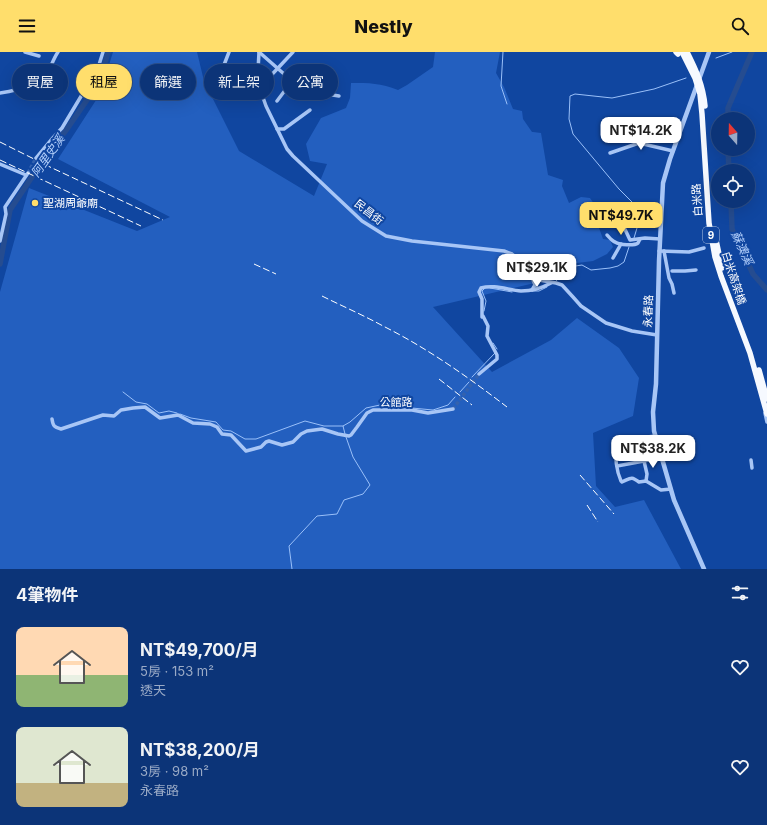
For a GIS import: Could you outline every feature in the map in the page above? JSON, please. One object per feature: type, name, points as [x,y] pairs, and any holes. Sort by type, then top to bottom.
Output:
[{"type":"main road","name":"白米高架橋","points":[[679,52],[695,78],[700,99],[709,223],[715,257],[750,353],[767,414]]},
{"type":"main road","name":"白米高架橋","points":[[687,52],[699,76],[704,93],[712,223],[719,256],[724,275],[753,352],[767,399]]},
{"type":"street","points":[[25,52],[38,56]]},
{"type":"street","points":[[0,93],[35,84],[42,80],[47,74],[58,52]]},
{"type":"street","points":[[36,158],[62,128],[98,68],[104,52]]},
{"type":"street","points":[[224,64],[229,52]]},
{"type":"street","points":[[259,52],[292,81],[277,101]]},
{"type":"street","name":"民昌街","points":[[258,64],[259,52]]},
{"type":"street","points":[[274,71],[294,52]]},
{"type":"street","name":"永春路","points":[[704,569],[676,507],[654,431],[653,412],[656,384],[657,335],[662,251],[660,239],[663,183],[709,52]]},
{"type":"street","name":"白米路","points":[[696,88],[701,113],[708,224],[713,258],[748,354],[767,422]]},
{"type":"street","name":"民昌街","points":[[264,100],[287,149],[293,156],[362,220],[386,236],[412,242],[504,251],[517,258],[530,274],[539,280],[552,282]]},
{"type":"street","points":[[277,129],[284,129],[310,110]]},
{"type":"street","points":[[610,153],[639,143],[673,151]]},
{"type":"street","points":[[0,164],[27,174],[5,207],[6,214],[0,241]]},
{"type":"street","points":[[601,217],[612,213],[622,223],[630,240],[645,238],[660,239]]},
{"type":"street","points":[[607,235],[615,242],[621,244],[635,245],[640,239]]},
{"type":"street","points":[[613,258],[621,244]]},
{"type":"street","points":[[674,293],[672,284],[668,278],[662,251],[689,252],[704,248]]},
{"type":"street","points":[[672,271],[696,270]]},
{"type":"street","points":[[530,274],[535,285],[532,290]]},
{"type":"street","points":[[479,374],[498,359],[487,336],[488,326],[483,316],[482,317],[482,299],[479,292],[481,288],[488,286],[521,291],[534,290],[552,282],[562,285],[581,306],[606,323],[632,331],[657,335]]},
{"type":"street","name":"公館路","points":[[52,419],[55,427],[61,429],[103,415],[114,416],[121,410],[145,407],[160,418],[178,415],[193,423],[210,424],[217,427],[222,434],[230,435],[246,451],[261,447],[269,441],[282,445],[293,442],[301,434],[307,431],[322,429],[349,436],[352,435],[367,413],[373,410],[412,410],[428,413],[453,409]]},
{"type":"street","points":[[656,436],[629,439],[625,442],[616,443],[616,464],[621,482],[633,478],[639,482],[646,481],[661,490],[671,489]]},
{"type":"street","points":[[617,466],[662,457]]},
{"type":"street","points":[[751,460],[752,468]]},
{"type":"street","points":[[644,461],[647,474],[646,481]]},
{"type":"shaded area","points":[[113,52],[197,52],[204,81],[204,100],[214,100],[239,151],[314,196],[327,164],[310,161],[306,144],[321,118],[346,108],[350,98],[351,83],[375,84],[398,90],[433,67],[435,52],[500,52],[496,73],[504,87],[513,109],[522,111],[523,119],[532,132],[541,133],[548,175],[563,180],[562,186],[569,203],[581,197],[590,198],[596,207],[593,211],[603,239],[610,240],[613,247],[607,254],[593,261],[569,264],[556,278],[433,307],[492,372],[551,340],[577,318],[619,348],[639,378],[633,416],[593,433],[596,486],[615,507],[644,500],[681,569],[0,569],[0,292],[29,188],[137,231],[170,217],[58,159],[96,100],[132,100],[132,64],[109,64]]},
{"type":"waterway","name":"阿里史溪","points":[[0,264],[10,210],[46,156],[87,100],[102,74],[108,52]]},
{"type":"waterway","points":[[503,52],[501,86],[507,104]]},
{"type":"waterway","points":[[716,58],[732,52]]},
{"type":"waterway","name":"蘇澳溪","points":[[728,112],[728,108],[752,52]]},
{"type":"waterway","points":[[634,238],[640,218],[635,205],[619,189],[573,134],[569,119],[570,96],[575,94],[612,98],[654,89],[686,78]]},
{"type":"waterway","name":"蘇澳溪","points":[[728,156],[729,164]]},
{"type":"waterway","name":"蘇澳溪","points":[[731,208],[732,229],[753,274],[767,290]]},
{"type":"waterway","points":[[556,281],[569,267],[582,265],[591,270],[618,266],[624,262],[629,247]]},
{"type":"waterway","points":[[533,291],[539,291],[547,287]]},
{"type":"waterway","points":[[490,288],[512,292]]},
{"type":"waterway","points":[[484,289],[482,291],[486,301],[484,311]]},
{"type":"waterway","points":[[493,343],[497,349]]},
{"type":"waterway","points":[[472,377],[495,353]]},
{"type":"waterway","name":"公館路","points":[[460,392],[469,382]]},
{"type":"waterway","points":[[123,392],[136,402],[147,404],[159,413],[169,411],[177,413]]},
{"type":"waterway","points":[[345,434],[343,426],[366,408],[380,405],[433,410],[448,405],[455,397]]},
{"type":"waterway","points":[[180,414],[191,418],[216,422],[223,430],[231,431],[245,439],[256,439],[305,421],[324,426],[343,426]]},
{"type":"waterway","points":[[292,569],[289,546],[317,516],[337,514],[344,500],[363,494],[370,485],[353,457],[346,437]]},
{"type":"tunnel","points":[[28,173],[36,158]]},
{"type":"tunnel","points":[[453,409],[479,374]]},
{"type":"railway","points":[[0,142],[163,220]]},
{"type":"railway","points":[[0,160],[141,226]]},
{"type":"railway","points":[[254,264],[276,274]]},
{"type":"railway","points":[[322,296],[375,322],[431,353],[507,407]]},
{"type":"railway","points":[[439,379],[472,405]]},
{"type":"railway","points":[[580,475],[614,514]]},
{"type":"railway","points":[[587,505],[598,522]]},
{"type":"place","name":"聖湖周爺廟","points":[[35,203]]}]
